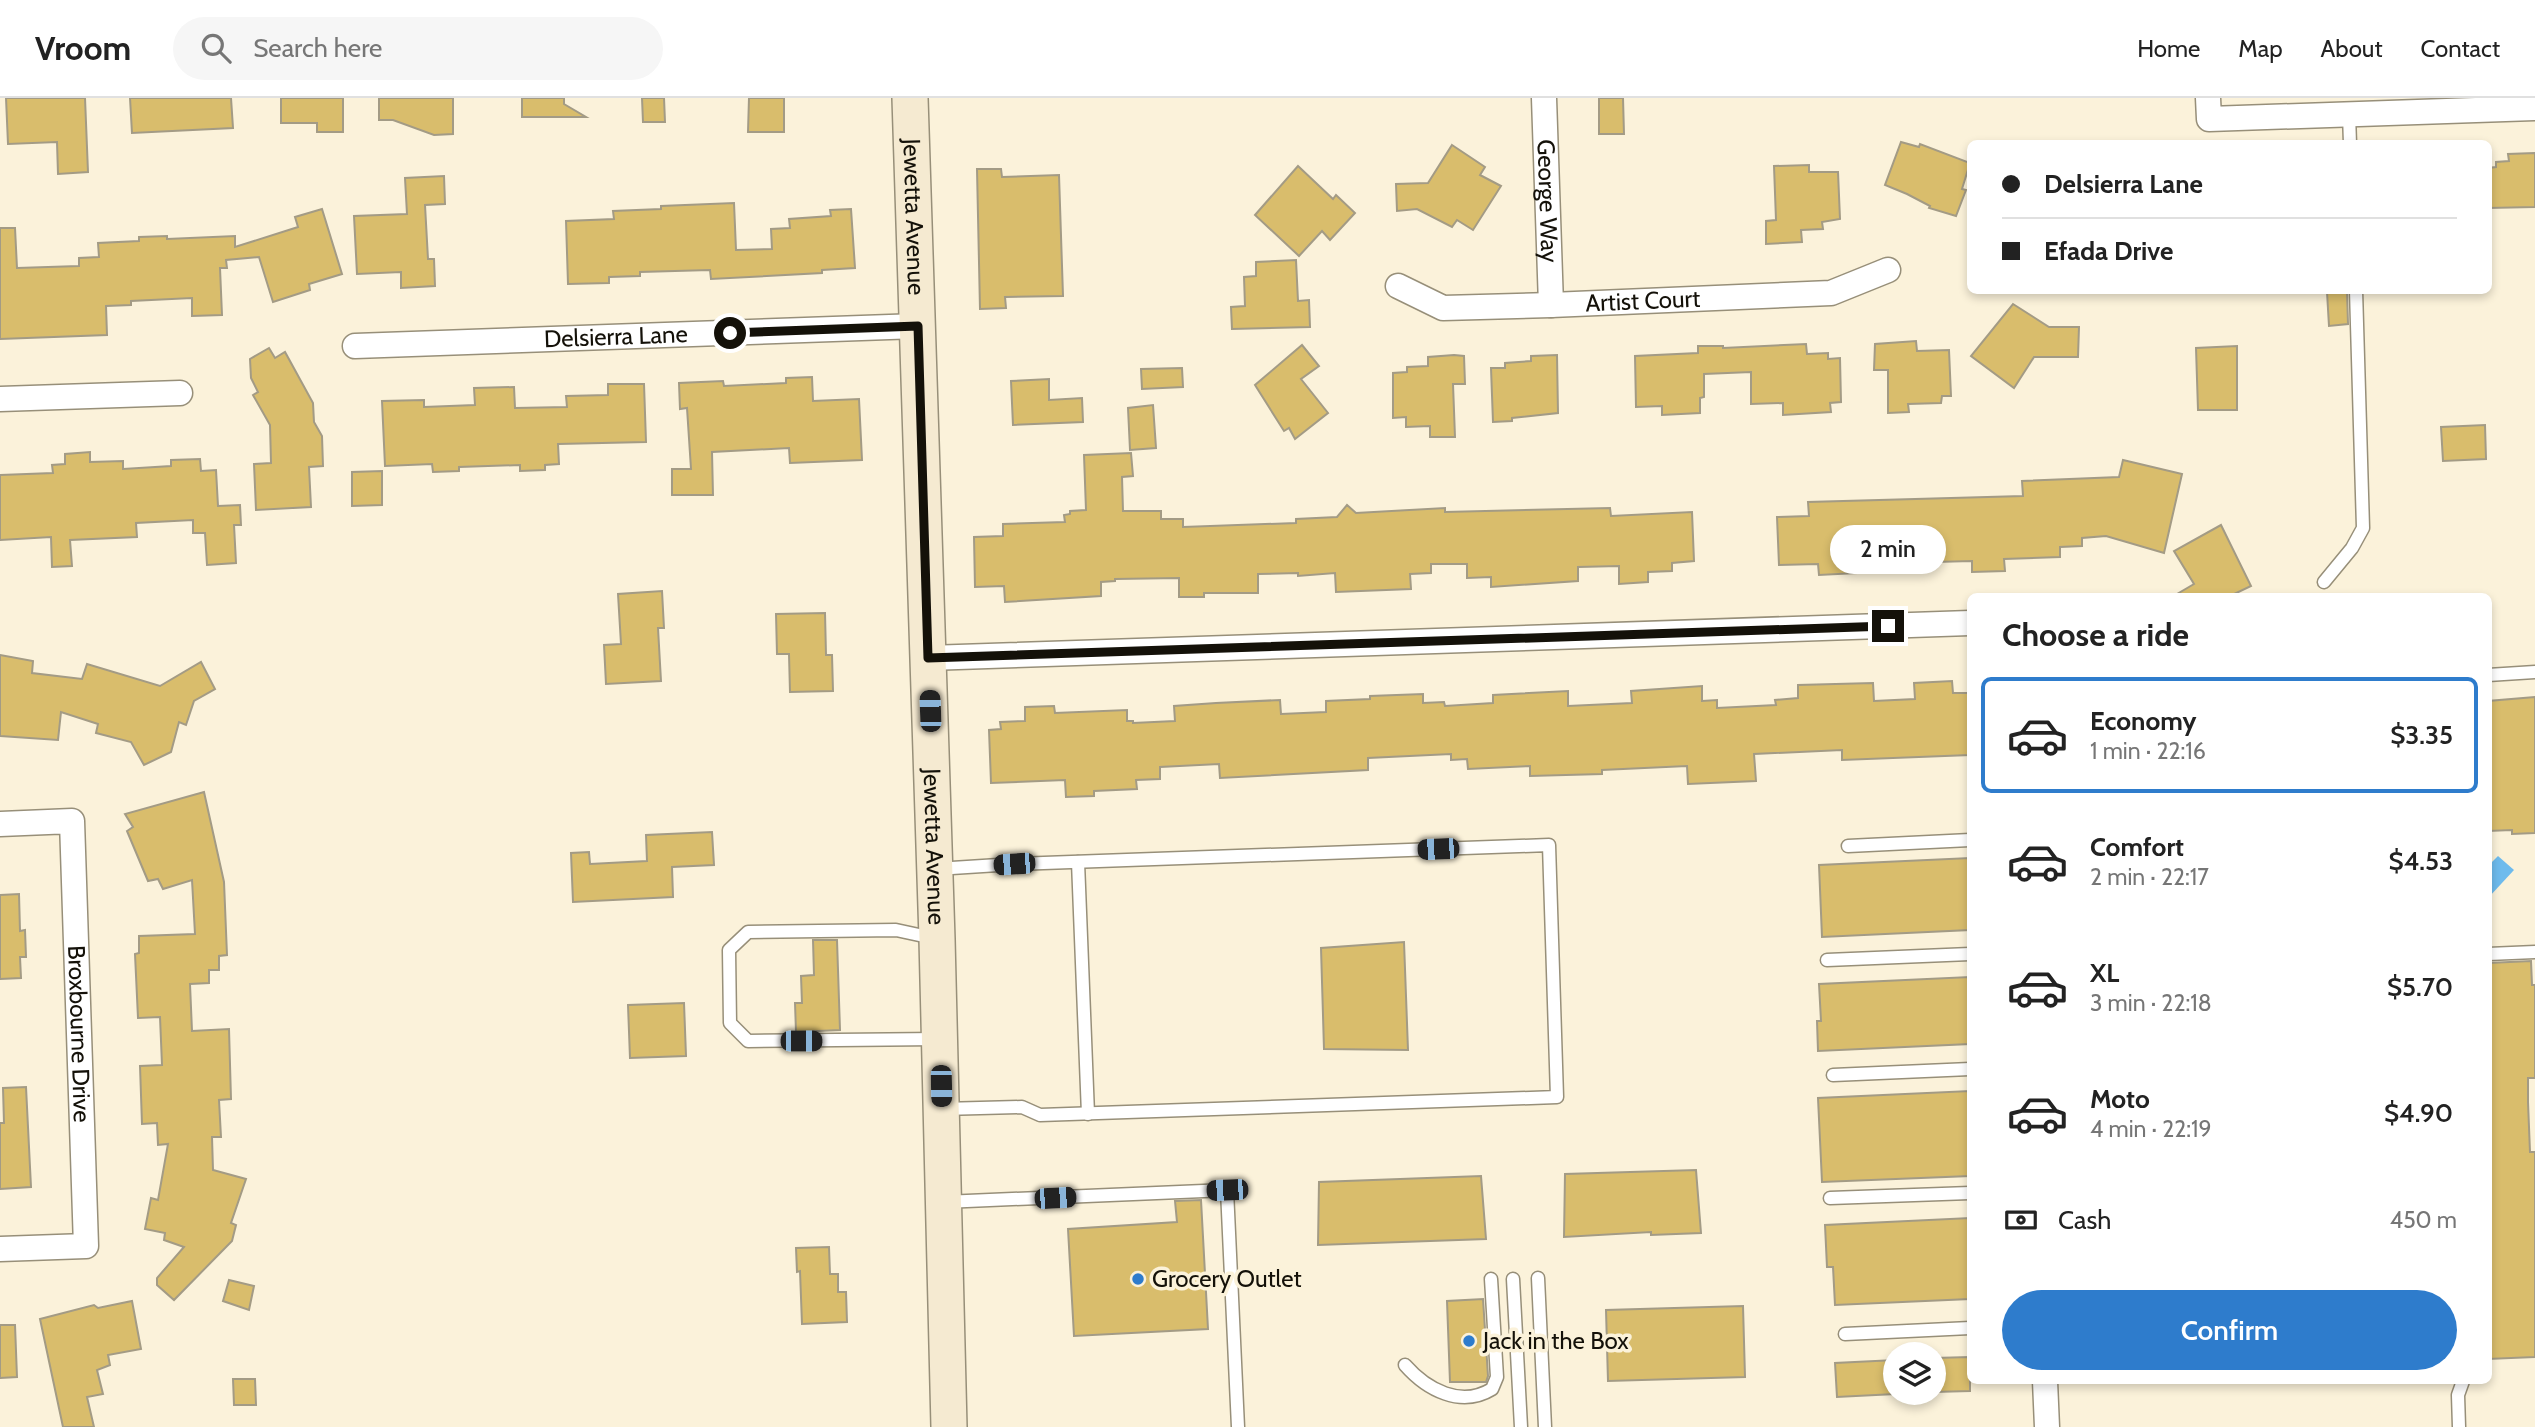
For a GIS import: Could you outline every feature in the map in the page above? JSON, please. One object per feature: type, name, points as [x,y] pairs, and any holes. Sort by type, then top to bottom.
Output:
[{"type":"street","name":"Jewetta Avenue","points":[[910,98],[950,1427]]},
{"type":"street","name":"George Way","points":[[1544,98],[1551,305]]},
{"type":"street","points":[[2208,108],[2349,114],[2535,108]]},
{"type":"street","name":"Artist Court","points":[[1398,286],[1443,308],[1551,305],[1831,293],[1888,270]]},
{"type":"street","name":"Delsierra Lane","points":[[355,346],[918,326]]},
{"type":"street","points":[[0,399],[180,393]]},
{"type":"street","points":[[928,658],[1967,623]]},
{"type":"street","name":"Broxbourne Drive","points":[[0,824],[72,821],[86,1246],[0,1249]]},
{"type":"street","points":[[2045,1384],[2047,1427]]},
{"type":"lane","points":[[2349,114],[2350,140]]},
{"type":"lane","points":[[2324,582],[2352,548],[2363,527],[2356,294]]},
{"type":"lane","points":[[2492,675],[2535,672]]},
{"type":"lane","points":[[1848,846],[1967,840]]},
{"type":"lane","points":[[935,870],[1078,862],[1549,845],[1557,1097],[1040,1115],[1022,1107],[941,1109]]},
{"type":"lane","points":[[1078,862],[1088,1114]]},
{"type":"lane","points":[[937,939],[896,930],[748,932],[729,950],[730,1024],[748,1041],[940,1040]]},
{"type":"lane","points":[[2492,954],[2535,952]]},
{"type":"lane","points":[[1827,960],[1967,954]]},
{"type":"lane","points":[[1833,1075],[1967,1069]]},
{"type":"lane","points":[[944,1202],[1227,1190],[1237,1427]]},
{"type":"lane","points":[[1830,1198],[1967,1193]]},
{"type":"lane","points":[[1538,1278],[1545,1427]]},
{"type":"lane","points":[[1405,1365],[1417,1378],[1450,1396],[1481,1396],[1492,1389],[1497,1377],[1491,1279]]},
{"type":"lane","points":[[1513,1279],[1521,1427]]},
{"type":"lane","points":[[1845,1334],[1967,1328]]},
{"type":"lane","points":[[2450,1384],[2458,1395]]},
{"type":"lane","points":[[2459,1427],[2458,1395],[2462,1384]]},
{"type":"water","points":[[2498,856],[2514,870],[2492,894],[2492,862]]},
{"type":"building","points":[[6,98],[85,98],[88,172],[58,174],[57,142],[8,144]]},
{"type":"building","points":[[130,98],[231,98],[233,128],[132,133]]},
{"type":"building","points":[[281,98],[343,98],[343,132],[317,132],[317,123],[281,123]]},
{"type":"building","points":[[379,98],[453,98],[453,134],[434,135],[393,120],[379,120]]},
{"type":"building","points":[[522,98],[564,98],[564,104],[586,117],[522,117]]},
{"type":"building","points":[[642,98],[664,98],[665,122],[643,122]]},
{"type":"building","points":[[749,98],[784,98],[784,132],[748,132]]},
{"type":"building","points":[[1599,98],[1623,98],[1624,134],[1599,134]]},
{"type":"building","points":[[1901,142],[1919,147],[1920,144],[1967,162],[1962,189],[1966,190],[1956,216],[1929,208],[1930,206],[1885,185]]},
{"type":"building","points":[[1452,145],[1485,167],[1480,175],[1501,186],[1473,230],[1457,220],[1452,227],[1417,209],[1397,211],[1396,184],[1428,183]]},
{"type":"building","points":[[2535,153],[2535,207],[2492,208],[2492,168],[2496,167],[2496,162],[2509,161],[2508,154]]},
{"type":"building","points":[[1809,165],[1809,172],[1838,172],[1840,219],[1822,222],[1823,229],[1801,230],[1802,242],[1766,244],[1766,221],[1776,220],[1774,166]]},
{"type":"building","points":[[1298,166],[1333,199],[1336,195],[1355,213],[1330,240],[1322,231],[1299,256],[1255,215]]},
{"type":"building","points":[[977,169],[1001,169],[1002,177],[1059,175],[1063,296],[1005,297],[1006,308],[980,309]]},
{"type":"building","points":[[444,176],[445,204],[425,205],[428,259],[434,259],[435,286],[401,288],[401,272],[357,274],[354,216],[407,214],[405,178]]},
{"type":"building","points":[[734,203],[736,250],[772,249],[771,229],[790,228],[789,219],[831,216],[830,210],[851,209],[855,268],[822,270],[822,273],[711,279],[710,270],[640,272],[640,276],[609,277],[609,283],[568,284],[566,221],[614,219],[613,211]]},
{"type":"building","points":[[322,209],[342,274],[309,284],[310,290],[273,302],[259,257],[226,260],[227,268],[220,268],[222,315],[192,316],[192,298],[131,301],[131,305],[106,306],[107,335],[0,339],[0,228],[15,228],[17,268],[79,266],[79,258],[99,257],[98,243],[139,241],[139,237],[167,236],[167,239],[235,236],[235,247],[298,227],[295,217]]},
{"type":"building","points":[[1296,260],[1298,301],[1309,300],[1310,327],[1232,329],[1231,307],[1245,306],[1244,277],[1256,276],[1256,262]]},
{"type":"building","points":[[2327,294],[2347,294],[2348,324],[2329,326]]},
{"type":"building","points":[[2013,304],[2049,327],[2079,327],[2078,357],[2034,357],[2014,388],[1971,356]]},
{"type":"building","points":[[1916,341],[1917,351],[1949,350],[1951,396],[1942,396],[1941,403],[1908,404],[1909,412],[1888,413],[1888,370],[1874,370],[1875,344]]},
{"type":"building","points":[[1806,344],[1807,354],[1828,353],[1828,359],[1840,358],[1841,402],[1830,403],[1831,412],[1783,415],[1783,403],[1751,404],[1751,372],[1704,374],[1704,397],[1700,398],[1700,413],[1662,415],[1662,406],[1636,407],[1635,356],[1698,353],[1698,346],[1723,348]]},
{"type":"building","points":[[1302,345],[1319,366],[1301,379],[1328,413],[1295,439],[1289,428],[1284,431],[1255,385]]},
{"type":"building","points":[[2237,346],[2237,410],[2198,410],[2196,348]]},
{"type":"building","points":[[269,348],[275,358],[285,352],[313,403],[314,422],[322,436],[323,466],[309,467],[311,507],[256,510],[254,464],[271,463],[270,425],[253,395],[258,392],[251,378],[250,359]]},
{"type":"building","points":[[1557,355],[1558,413],[1493,422],[1491,368],[1505,368],[1505,363],[1531,361],[1531,356]]},
{"type":"building","points":[[1464,356],[1465,384],[1453,384],[1455,437],[1430,437],[1430,426],[1406,427],[1406,417],[1393,418],[1393,373],[1407,372],[1407,367],[1428,366],[1428,357]]},
{"type":"building","points":[[1182,368],[1183,387],[1142,389],[1141,369]]},
{"type":"building","points":[[812,377],[813,401],[859,399],[862,460],[790,463],[789,448],[712,452],[713,495],[672,495],[672,469],[691,469],[687,408],[680,409],[679,383],[723,381],[724,386],[786,383],[786,378]]},
{"type":"building","points":[[1049,379],[1049,400],[1082,398],[1083,422],[1013,425],[1011,381]]},
{"type":"building","points":[[608,384],[644,384],[646,442],[558,444],[559,464],[545,465],[545,470],[520,471],[520,465],[459,467],[459,471],[433,472],[432,464],[385,466],[382,401],[424,400],[424,407],[475,405],[474,388],[514,387],[515,408],[567,407],[566,396],[608,395]]},
{"type":"building","points":[[1153,405],[1156,448],[1130,450],[1128,408]]},
{"type":"building","points":[[2485,425],[2486,459],[2443,461],[2441,427]]},
{"type":"building","points":[[90,452],[90,462],[123,461],[123,469],[171,466],[171,460],[200,459],[201,471],[216,470],[218,506],[240,505],[241,525],[234,525],[236,563],[207,565],[205,533],[193,533],[193,520],[136,523],[137,537],[70,540],[72,566],[52,567],[51,537],[0,540],[0,475],[53,473],[52,465],[65,464],[65,454]]},
{"type":"building","points":[[1131,453],[1133,476],[1122,477],[1123,511],[1161,511],[1161,519],[1183,519],[1183,527],[1296,523],[1296,519],[1337,517],[1347,505],[1356,513],[1445,508],[1445,512],[1610,508],[1611,516],[1692,512],[1694,561],[1672,563],[1672,571],[1648,572],[1648,582],[1619,584],[1619,566],[1578,567],[1578,581],[1491,587],[1491,577],[1467,578],[1467,564],[1431,564],[1431,573],[1410,574],[1411,589],[1336,592],[1335,573],[1298,576],[1298,573],[1258,574],[1258,593],[1204,593],[1204,597],[1179,597],[1179,578],[1115,579],[1101,582],[1101,596],[1005,602],[1004,586],[975,587],[974,537],[1003,536],[1003,524],[1065,522],[1064,515],[1070,514],[1070,511],[1086,510],[1084,455]]},
{"type":"building","points":[[2123,460],[2182,474],[2164,553],[2106,536],[2082,538],[2082,546],[2060,547],[2060,557],[2004,559],[2005,571],[1972,572],[1972,561],[1935,562],[1935,557],[1896,559],[1896,571],[1819,575],[1818,564],[1779,565],[1777,517],[1809,516],[1808,502],[2023,496],[2022,481],[2119,477]]},
{"type":"building","points":[[382,471],[382,505],[352,506],[352,472]]},
{"type":"building","points":[[2221,525],[2251,586],[2236,593],[2179,593],[2194,584],[2174,551]]},
{"type":"building","points":[[662,591],[664,628],[658,628],[661,681],[606,684],[604,645],[621,644],[618,594]]},
{"type":"building","points":[[825,613],[826,655],[832,655],[833,691],[790,692],[789,654],[777,654],[776,614]]},
{"type":"building","points":[[0,655],[33,661],[32,673],[82,679],[87,664],[160,686],[201,662],[215,689],[194,701],[186,725],[179,722],[171,752],[144,765],[131,742],[96,733],[98,724],[61,712],[58,740],[0,736]]},
{"type":"building","points":[[1952,681],[1953,693],[1967,693],[1967,755],[1842,760],[1842,750],[1754,754],[1756,781],[1688,784],[1687,766],[1602,770],[1602,774],[1530,776],[1530,766],[1468,769],[1467,759],[1451,760],[1451,754],[1368,758],[1368,770],[1220,778],[1219,764],[1160,767],[1160,779],[1136,780],[1137,789],[1094,791],[1094,796],[1066,797],[1065,780],[991,783],[989,730],[1001,729],[1000,722],[1025,721],[1025,707],[1054,706],[1055,713],[1127,710],[1127,721],[1133,723],[1175,721],[1174,706],[1216,703],[1280,700],[1281,714],[1326,712],[1326,701],[1370,699],[1370,696],[1423,694],[1423,703],[1444,702],[1445,706],[1493,703],[1493,695],[1568,691],[1568,706],[1632,703],[1631,691],[1702,686],[1702,701],[1717,700],[1717,708],[1776,705],[1775,700],[1798,698],[1798,685],[1873,683],[1874,701],[1915,699],[1914,683]]},
{"type":"building","points":[[2535,697],[2535,833],[2512,834],[2512,830],[2492,831],[2492,701]]},
{"type":"building","points":[[204,792],[224,882],[227,955],[219,956],[219,970],[209,970],[209,983],[190,984],[192,1031],[229,1029],[231,1099],[219,1100],[221,1137],[212,1137],[213,1170],[246,1179],[231,1223],[236,1225],[232,1241],[174,1300],[157,1285],[157,1278],[184,1247],[164,1240],[165,1233],[145,1229],[151,1198],[158,1200],[168,1144],[158,1145],[157,1123],[142,1124],[140,1066],[162,1065],[160,1017],[138,1018],[135,954],[139,953],[139,936],[195,934],[192,880],[163,889],[158,879],[148,881],[127,831],[133,827],[125,814]]},
{"type":"building","points":[[712,832],[714,865],[672,867],[673,897],[573,902],[571,853],[589,852],[590,864],[647,861],[646,835]]},
{"type":"building","points":[[1967,858],[1967,930],[1822,937],[1819,865]]},
{"type":"building","points":[[19,894],[20,931],[25,930],[26,957],[20,957],[21,978],[0,979],[0,895]]},
{"type":"building","points":[[813,940],[837,940],[840,1030],[796,1032],[795,1003],[802,1003],[801,976],[814,975]]},
{"type":"building","points":[[1404,942],[1408,1050],[1324,1049],[1321,948]]},
{"type":"building","points":[[2531,961],[2532,985],[2535,985],[2535,1078],[2528,1078],[2528,1102],[2530,1152],[2535,1152],[2535,1357],[2492,1359],[2492,963]]},
{"type":"building","points":[[1967,977],[1967,1044],[1818,1051],[1817,1021],[1821,1021],[1819,984]]},
{"type":"building","points":[[684,1003],[686,1056],[630,1058],[628,1005]]},
{"type":"building","points":[[26,1087],[31,1187],[0,1189],[3,1088]]},
{"type":"building","points":[[1967,1091],[1967,1176],[1822,1182],[1818,1098]]},
{"type":"building","points":[[1696,1170],[1701,1233],[1651,1235],[1651,1232],[1564,1237],[1565,1174]]},
{"type":"building","points":[[1481,1176],[1486,1239],[1318,1245],[1319,1182]]},
{"type":"building","name":"Grocery Outlet","points":[[1201,1200],[1208,1329],[1074,1336],[1068,1229],[1177,1222],[1175,1201]]},
{"type":"building","points":[[1967,1218],[1967,1299],[1835,1305],[1833,1267],[1827,1267],[1825,1225]]},
{"type":"building","points":[[829,1247],[830,1274],[838,1274],[838,1292],[846,1292],[847,1322],[802,1324],[800,1271],[797,1272],[796,1248]]},
{"type":"building","points":[[229,1280],[254,1286],[249,1310],[223,1301]]},
{"type":"building","name":"Jack in the Box","points":[[1483,1299],[1488,1376],[1486,1382],[1450,1382],[1447,1301]]},
{"type":"building","points":[[132,1301],[141,1349],[108,1355],[110,1365],[97,1370],[103,1394],[87,1397],[94,1427],[63,1427],[40,1319],[94,1305],[98,1308]]},
{"type":"building","points":[[1743,1306],[1745,1377],[1608,1381],[1606,1310]]},
{"type":"building","points":[[0,1325],[15,1325],[17,1377],[0,1378]]},
{"type":"building","points":[[1967,1357],[1967,1384],[1970,1384],[1970,1391],[1946,1392],[1946,1358]]},
{"type":"building","points":[[1883,1361],[1883,1395],[1837,1397],[1835,1363]]},
{"type":"building","points":[[233,1379],[255,1379],[256,1405],[234,1405]]},
{"type":"place","name":"Grocery Outlet","points":[[1138,1279]]},
{"type":"place","name":"Jack in the Box","points":[[1469,1341]]},
{"type":"route","points":[[730,333],[918,326],[928,658],[1888,626]]}]
